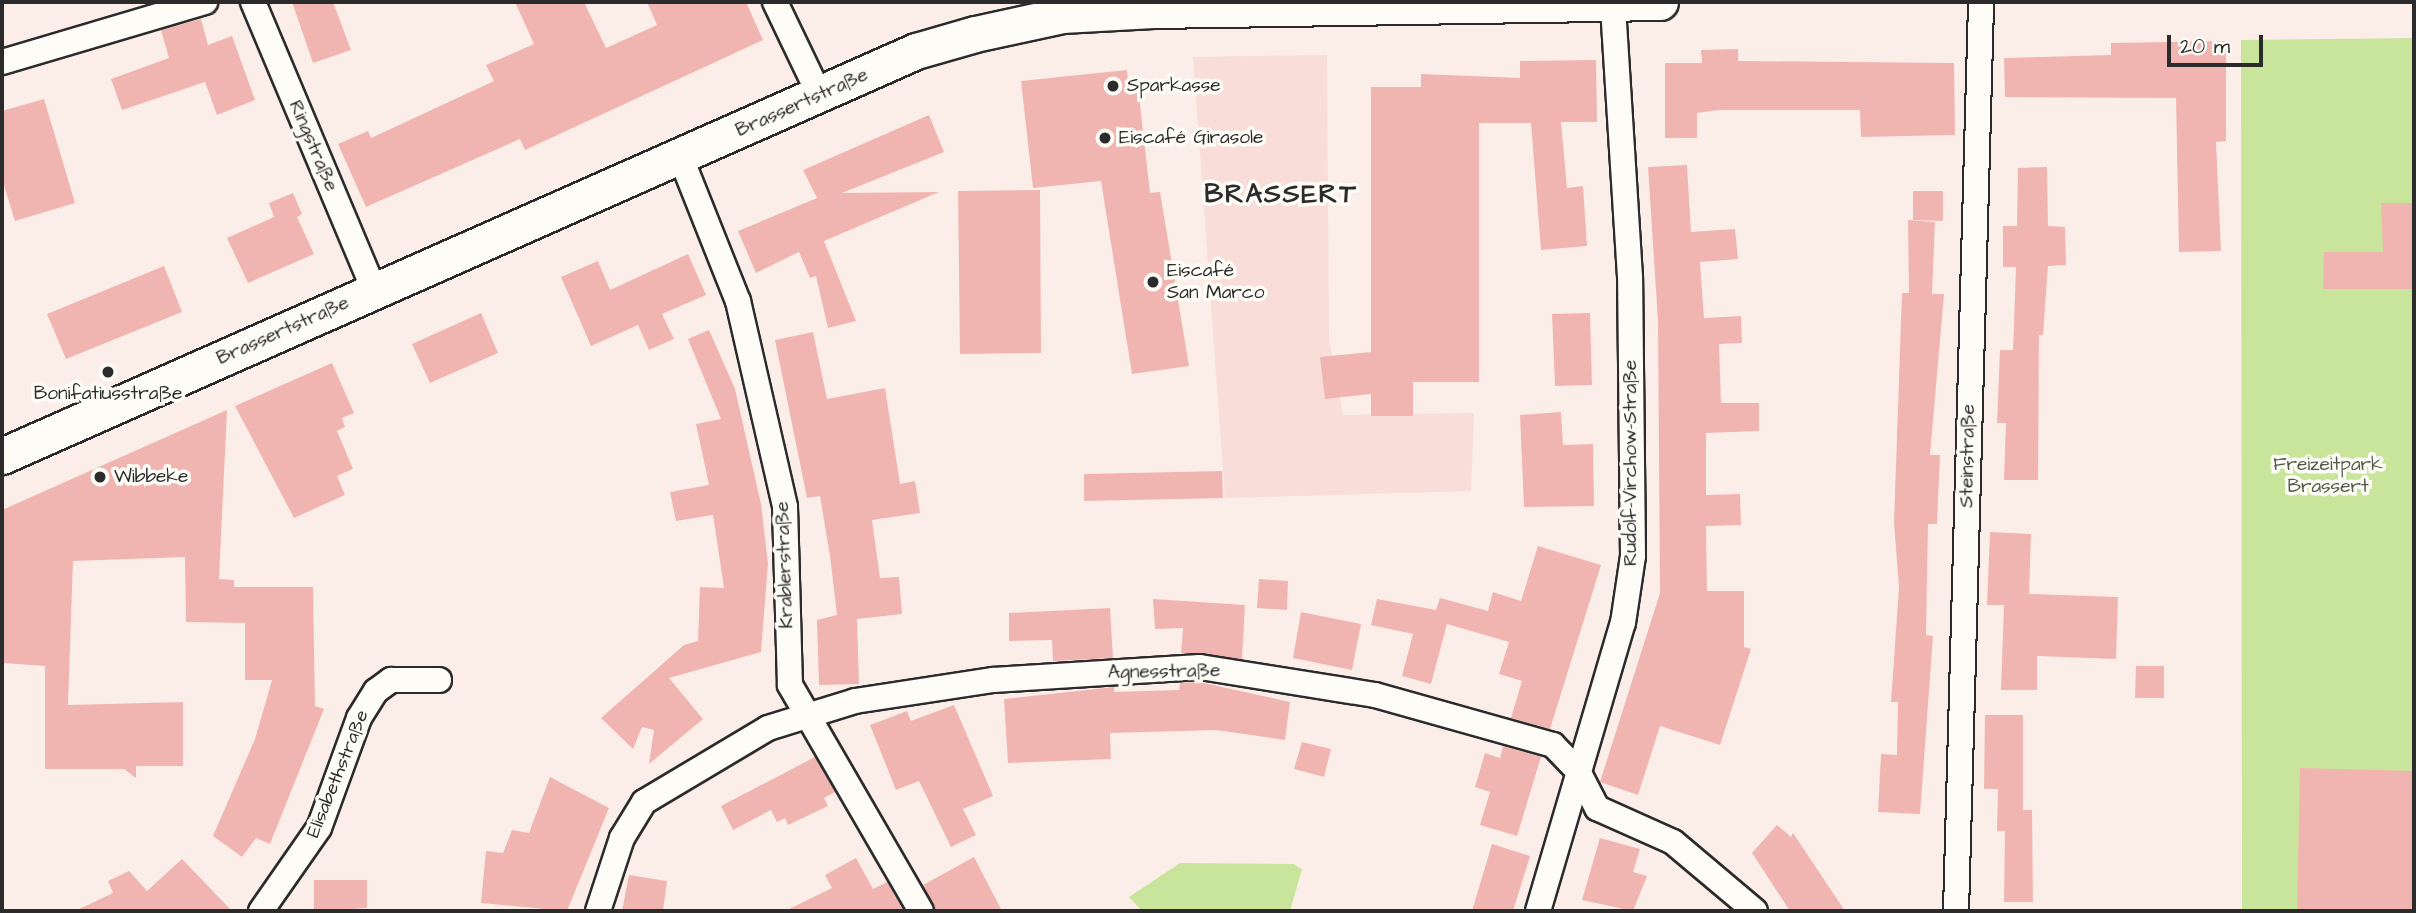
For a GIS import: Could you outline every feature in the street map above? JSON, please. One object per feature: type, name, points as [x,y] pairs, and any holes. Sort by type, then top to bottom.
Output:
[{"type":"main road","name":"Brassertstraße","points":[[2,456],[374,290],[681,158],[916,51],[1062,15],[1253,5],[1660,2]]},
{"type":"street","points":[[2,62],[205,2]]},
{"type":"street","name":"Ringstraße","points":[[253,2],[374,290]]},
{"type":"street","points":[[775,2],[819,94]]},
{"type":"street","name":"Steinstraße","points":[[1956,911],[1981,2]]},
{"type":"street","name":"Rudolf-Virchow-Straße","points":[[1538,911],[1623,623],[1633,555],[1630,277],[1613,3]]},
{"type":"street","name":"Krablerstraße","points":[[681,158],[738,301],[764,403],[785,507],[790,685],[811,713],[922,911]]},
{"type":"street","name":"Agnesstraße","points":[[598,911],[622,838],[644,802],[768,728],[811,713],[993,680],[1200,667],[1375,695],[1553,745],[1578,771],[1597,808],[1673,842],[1755,911]]},
{"type":"street","name":"Elisabethstraße","points":[[261,911],[319,828],[359,718],[376,691],[391,680],[439,680]]},
{"type":"shaded area","points":[[1327,55],[1329,338],[1343,415],[1474,413],[1471,491],[1225,498],[1193,57]]},
{"type":"green space","name":"Freizeitpark Brassert","points":[[2414,38],[2414,911],[2242,911],[2241,40]]},
{"type":"green space","points":[[1180,863],[1293,864],[1302,869],[1290,911],[1142,911],[1129,897]]},
{"type":"building","points":[[292,2],[333,2],[351,50],[313,63]]},
{"type":"building","points":[[515,2],[584,2],[606,48],[657,25],[647,2],[746,2],[763,40],[525,150],[520,139],[366,207],[338,144],[368,131],[371,138],[494,81],[486,65],[534,44]]},
{"type":"building","points":[[201,19],[208,45],[232,36],[255,100],[217,115],[205,82],[122,110],[111,79],[169,58],[161,30]]},
{"type":"building","points":[[2226,41],[2226,141],[2216,142],[2221,251],[2179,252],[2176,98],[2005,97],[2004,58],[2111,55],[2111,43]]},
{"type":"building","points":[[1738,49],[1738,61],[1954,63],[1955,135],[1861,137],[1860,110],[1719,110],[1697,113],[1697,138],[1665,138],[1665,63],[1702,63],[1701,50]]},
{"type":"building","points":[[1596,60],[1597,122],[1561,122],[1567,188],[1583,186],[1587,246],[1541,250],[1531,123],[1479,123],[1479,382],[1413,382],[1413,416],[1371,416],[1371,394],[1325,399],[1320,357],[1371,352],[1371,87],[1421,87],[1421,74],[1520,78],[1520,61]]},
{"type":"building","points":[[1127,70],[1129,89],[1138,87],[1150,193],[1160,192],[1189,366],[1132,374],[1101,181],[1033,188],[1021,81]]},
{"type":"building","points":[[44,99],[75,203],[15,221],[2,179],[2,111]]},
{"type":"building","points":[[929,115],[944,152],[842,193],[939,192],[824,241],[856,321],[828,328],[816,276],[810,278],[799,252],[756,273],[738,231],[817,198],[803,170]]},
{"type":"building","points":[[1687,165],[1691,232],[1735,229],[1738,259],[1700,262],[1704,318],[1741,316],[1742,343],[1719,344],[1721,403],[1759,403],[1759,431],[1706,433],[1706,495],[1740,494],[1741,525],[1706,526],[1707,591],[1744,591],[1744,647],[1751,649],[1720,745],[1660,726],[1638,795],[1600,782],[1660,593],[1658,321],[1648,167]]},
{"type":"building","points":[[2047,167],[2048,226],[2065,227],[2066,265],[2048,266],[2043,335],[2039,335],[2038,480],[2004,480],[2006,423],[1997,423],[2000,350],[2013,350],[2016,267],[2003,267],[2003,226],[2017,226],[2018,168]]},
{"type":"building","points":[[1040,190],[1041,353],[960,354],[958,191]]},
{"type":"building","points":[[1913,191],[1943,191],[1943,221],[1913,220]]},
{"type":"building","points":[[293,193],[302,214],[297,217],[314,254],[248,283],[227,238],[274,217],[269,203]]},
{"type":"building","points":[[2381,203],[2414,203],[2414,289],[2323,289],[2324,252],[2383,252]]},
{"type":"building","points":[[1908,220],[1935,222],[1932,294],[1944,294],[1930,455],[1940,455],[1937,524],[1928,524],[1926,635],[1933,636],[1920,814],[1878,812],[1881,754],[1897,755],[1898,702],[1891,702],[1899,587],[1894,523],[1902,293],[1909,293]]},
{"type":"building","points":[[688,254],[706,295],[662,314],[674,339],[649,350],[638,325],[591,346],[561,277],[598,261],[610,290]]},
{"type":"building","points":[[164,266],[182,312],[66,359],[47,314]]},
{"type":"building","points":[[481,313],[498,353],[430,383],[412,344]]},
{"type":"building","points":[[1590,313],[1592,385],[1555,386],[1552,314]]},
{"type":"building","points":[[709,330],[735,389],[761,504],[768,563],[761,652],[669,678],[703,719],[649,764],[654,730],[642,727],[633,749],[601,718],[684,645],[698,641],[700,587],[724,588],[713,515],[676,521],[670,492],[709,485],[696,424],[721,419],[688,339]]},
{"type":"building","points":[[813,332],[827,399],[885,388],[900,484],[915,481],[920,513],[872,520],[880,578],[899,577],[902,614],[857,619],[859,684],[819,685],[817,620],[837,615],[830,556],[820,496],[807,498],[775,340]]},
{"type":"building","points":[[332,363],[354,413],[342,418],[345,427],[337,431],[353,469],[337,476],[345,495],[294,518],[235,406]]},
{"type":"building","points":[[227,410],[219,579],[234,580],[234,587],[313,587],[315,706],[324,709],[270,844],[256,838],[242,857],[213,836],[255,739],[272,680],[245,680],[245,623],[186,622],[185,557],[73,561],[68,705],[183,702],[183,766],[136,766],[136,778],[124,769],[45,769],[45,666],[2,663],[2,510]]},
{"type":"building","points":[[1561,412],[1563,445],[1593,444],[1594,506],[1524,507],[1520,415]]},
{"type":"building","points":[[1222,471],[1223,498],[1084,501],[1084,474]]},
{"type":"building","points":[[1990,532],[2031,534],[2029,594],[2118,597],[2116,659],[2037,656],[2037,690],[2001,690],[2004,605],[1987,605]]},
{"type":"building","points":[[1538,546],[1601,565],[1550,729],[1511,718],[1522,681],[1499,674],[1509,642],[1447,624],[1431,684],[1402,676],[1413,634],[1371,625],[1377,599],[1436,610],[1440,598],[1488,611],[1493,592],[1521,601]]},
{"type":"building","points":[[1259,579],[1288,581],[1287,610],[1257,608]]},
{"type":"building","points":[[1153,599],[1245,605],[1242,659],[1181,653],[1183,628],[1155,629]]},
{"type":"building","points":[[1110,608],[1113,658],[1053,661],[1052,640],[1009,641],[1009,613]]},
{"type":"building","points":[[1301,612],[1361,624],[1352,670],[1293,658]]},
{"type":"building","points":[[2136,666],[2164,666],[2164,698],[2135,698]]},
{"type":"building","points":[[1199,682],[1290,702],[1285,740],[1216,730],[1110,733],[1111,759],[1008,763],[1004,699],[1114,687],[1114,692],[1179,690],[1180,683]]},
{"type":"building","points":[[954,705],[993,796],[963,809],[976,835],[951,847],[919,781],[896,790],[870,725],[907,711],[911,721]]},
{"type":"building","points":[[1985,715],[2023,715],[2023,810],[2032,810],[2033,902],[2004,902],[2005,831],[1997,831],[1998,789],[1984,789]]},
{"type":"building","points":[[1302,742],[1331,749],[1324,777],[1294,769]]},
{"type":"building","points":[[1503,746],[1541,757],[1517,836],[1480,825],[1490,792],[1475,787],[1485,753],[1500,758]]},
{"type":"building","points":[[815,757],[835,792],[824,798],[828,806],[788,825],[785,818],[777,822],[771,810],[733,830],[721,806]]},
{"type":"building","points":[[2300,768],[2414,771],[2414,911],[2297,911]]},
{"type":"building","points":[[550,777],[609,808],[567,911],[481,903],[486,851],[503,853],[512,830],[529,833]]},
{"type":"building","points":[[1777,825],[1791,837],[1793,833],[1845,911],[1790,911],[1752,853]]},
{"type":"building","points":[[1600,838],[1640,849],[1633,872],[1647,876],[1633,911],[1582,900]]},
{"type":"building","points":[[1492,844],[1530,856],[1513,911],[1472,911]]},
{"type":"building","points":[[974,857],[1002,911],[936,911],[923,885]]},
{"type":"building","points":[[856,858],[873,889],[887,882],[904,911],[785,911],[832,888],[825,875]]},
{"type":"building","points":[[182,859],[232,911],[75,911],[113,893],[108,881],[129,871],[147,891]]},
{"type":"building","points":[[629,875],[667,881],[663,911],[622,911]]},
{"type":"building","points":[[314,880],[367,880],[367,908],[314,911]]},
{"type":"place","name":"Sparkasse","points":[[1113,86]]},
{"type":"place","name":"Eiscafé Girasole","points":[[1105,138]]},
{"type":"place","name":"Eiscafé San Marco","points":[[1153,282]]},
{"type":"place","name":"Bonifatiusstraße","points":[[108,372]]},
{"type":"place","name":"Wibbeke","points":[[100,477]]},
{"type":"district","name":"BRASSERT","points":[[1281,195]]}]
